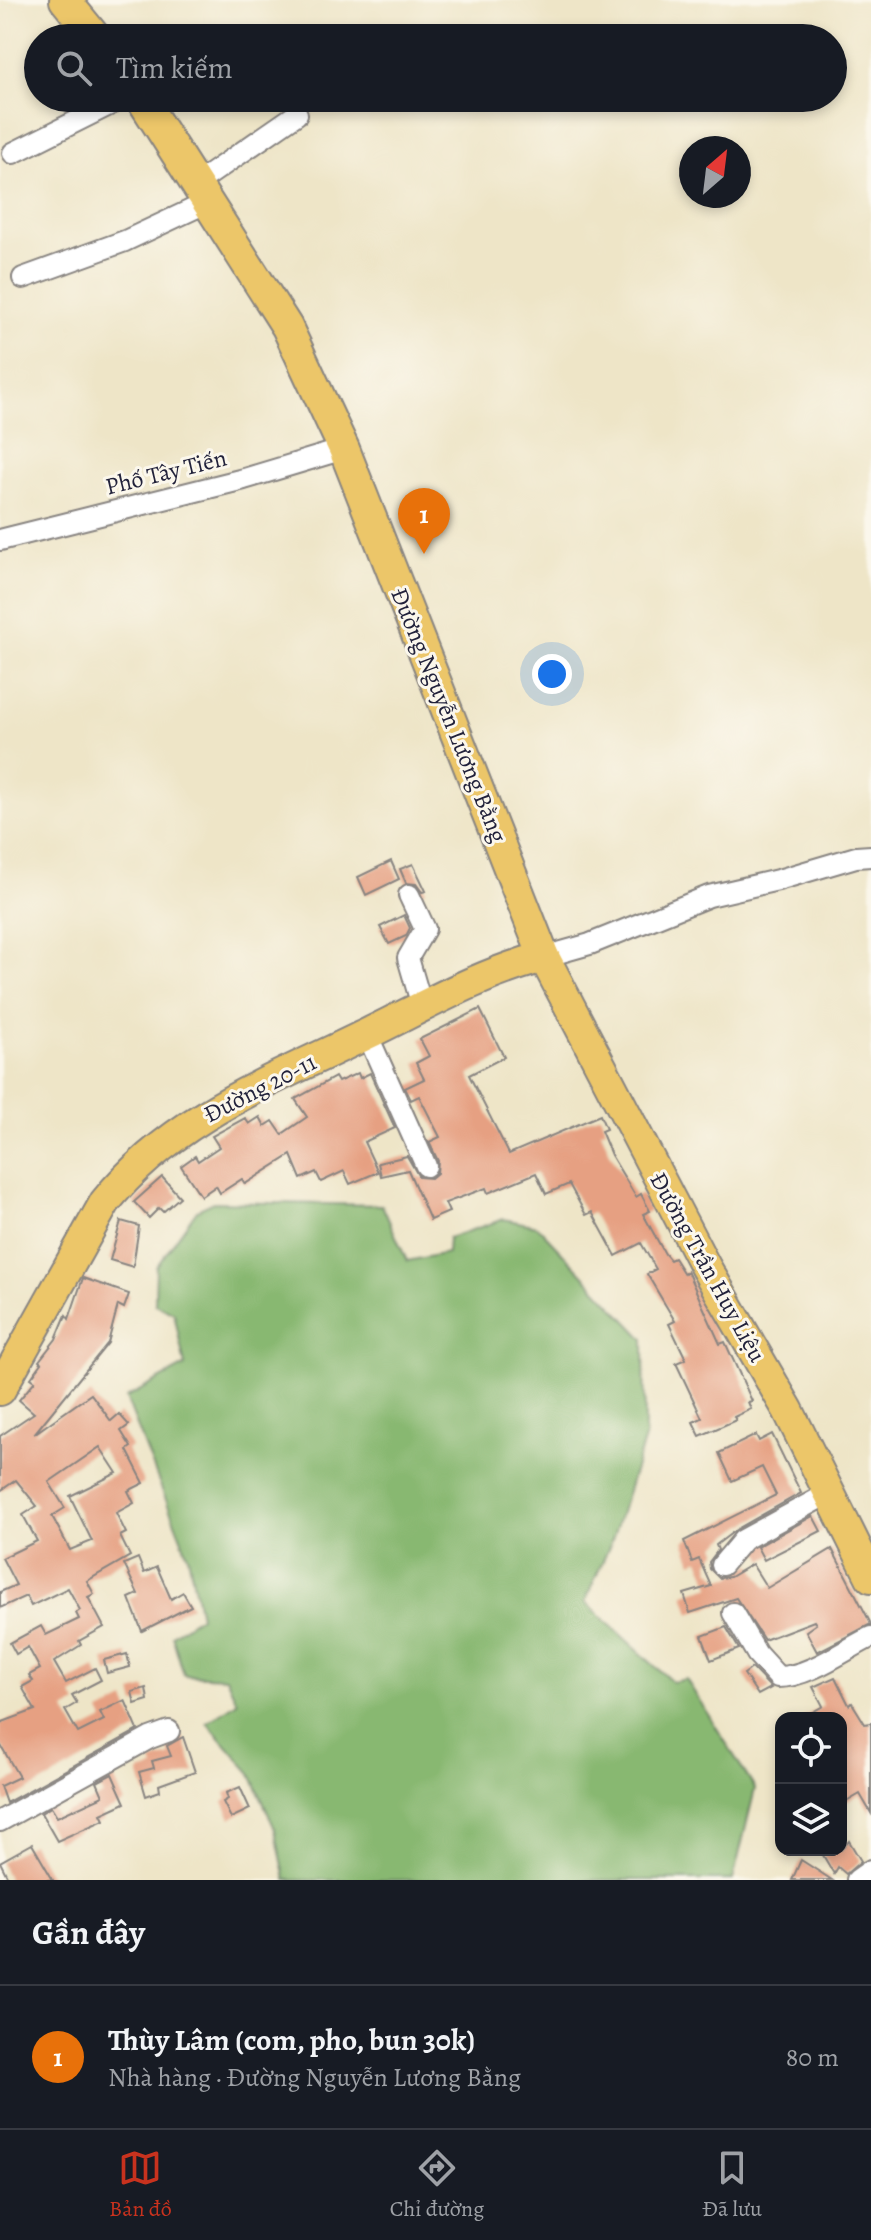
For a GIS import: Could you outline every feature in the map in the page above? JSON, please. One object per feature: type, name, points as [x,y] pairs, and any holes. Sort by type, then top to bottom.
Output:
[{"type":"highway","points":[[65,0],[85,24]]},
{"type":"highway","name":"Đường Nguyễn Lương Bằng","points":[[150,112],[287,327],[344,449],[544,957]]},
{"type":"highway","name":"Đường 20-11","points":[[0,1390],[105,1202],[121,1182],[165,1143],[215,1107],[500,968],[544,957]]},
{"type":"highway","name":"Đường Trần Huy Liệu","points":[[544,957],[706,1268],[788,1410],[871,1577]]},
{"type":"street","points":[[13,153],[95,112]]},
{"type":"street","points":[[23,278],[125,241],[202,193],[297,114]]},
{"type":"street","name":"Phố Tây Tiến","points":[[0,540],[244,479],[344,449]]},
{"type":"street","points":[[544,957],[590,944],[709,896],[871,856]]},
{"type":"street","points":[[409,895],[425,929],[408,958],[422,1006]]},
{"type":"street","points":[[367,1034],[426,1166]]},
{"type":"street","points":[[722,1565],[743,1540],[829,1493]]},
{"type":"street","points":[[733,1613],[757,1654],[778,1677],[788,1677],[810,1668],[871,1637]]},
{"type":"street","points":[[0,1821],[150,1738],[169,1731]]},
{"type":"street","points":[[857,1880],[871,1870]]},
{"type":"green space","points":[[214,1202],[382,1205],[407,1261],[447,1253],[448,1238],[504,1219],[537,1226],[644,1339],[645,1438],[612,1540],[585,1602],[672,1682],[686,1679],[755,1789],[733,1880],[286,1880],[275,1829],[250,1772],[207,1723],[237,1702],[226,1677],[184,1675],[172,1635],[200,1616],[188,1556],[126,1398],[185,1366],[174,1313],[155,1304],[156,1267],[197,1210]]},
{"type":"building","points":[[391,861],[399,879],[366,895],[358,877]]},
{"type":"building","points":[[413,864],[426,891],[422,892],[416,884],[406,883],[400,869]]},
{"type":"building","points":[[404,915],[410,928],[406,936],[389,944],[380,927]]},
{"type":"building","points":[[480,1009],[504,1057],[469,1075],[509,1154],[600,1115],[606,1129],[601,1131],[611,1155],[636,1197],[641,1194],[650,1211],[643,1214],[665,1254],[670,1260],[674,1258],[684,1274],[687,1271],[720,1344],[725,1342],[752,1401],[748,1402],[751,1409],[734,1417],[736,1420],[700,1436],[693,1422],[702,1418],[676,1363],[686,1359],[669,1324],[675,1321],[647,1274],[656,1269],[641,1243],[616,1256],[592,1212],[586,1215],[569,1184],[546,1194],[536,1173],[488,1193],[486,1188],[445,1203],[449,1212],[430,1220],[408,1170],[381,1176],[378,1163],[407,1156],[419,1177],[431,1178],[437,1173],[438,1161],[429,1142],[440,1137],[419,1096],[411,1100],[405,1088],[424,1079],[416,1063],[429,1056],[420,1039]]},
{"type":"building","points":[[358,1073],[360,1078],[370,1073],[395,1128],[364,1142],[378,1172],[350,1184],[344,1171],[321,1182],[316,1172],[301,1179],[291,1155],[245,1184],[242,1179],[220,1193],[216,1186],[201,1196],[181,1166],[195,1156],[198,1161],[219,1147],[212,1136],[245,1118],[249,1124],[260,1117],[265,1126],[273,1121],[282,1134],[307,1117],[295,1099],[335,1077],[338,1082]]},
{"type":"building","points":[[162,1177],[180,1197],[163,1212],[159,1208],[149,1218],[134,1202]]},
{"type":"building","points":[[121,1221],[139,1226],[133,1267],[110,1260]]},
{"type":"building","points":[[83,1278],[129,1294],[124,1308],[118,1305],[108,1343],[34,1434],[91,1394],[111,1421],[119,1414],[129,1425],[121,1431],[131,1447],[127,1450],[144,1483],[128,1491],[134,1503],[116,1513],[126,1533],[120,1536],[130,1556],[87,1581],[94,1594],[88,1597],[104,1627],[79,1641],[81,1645],[54,1662],[66,1683],[95,1668],[101,1680],[72,1695],[77,1703],[65,1710],[78,1733],[104,1720],[100,1712],[125,1700],[138,1730],[6,1803],[0,1786],[19,1777],[0,1744],[0,1723],[35,1710],[22,1687],[33,1681],[29,1675],[40,1669],[28,1647],[16,1654],[10,1643],[41,1626],[46,1635],[79,1619],[76,1613],[80,1610],[68,1588],[31,1606],[26,1596],[0,1608],[0,1592],[16,1585],[2,1558],[37,1541],[23,1515],[37,1506],[16,1480],[0,1491],[0,1436],[34,1413],[19,1400],[35,1381],[31,1378],[42,1363],[39,1361],[56,1339],[66,1315],[69,1319]],"holes":[[[100,1447],[117,1473],[70,1496],[92,1541],[70,1550],[52,1516],[65,1508],[49,1482]]]},
{"type":"building","points":[[772,1434],[801,1493],[737,1529],[716,1545],[718,1550],[709,1562],[710,1569],[719,1578],[730,1577],[752,1564],[767,1588],[832,1549],[871,1624],[817,1652],[806,1631],[816,1624],[814,1621],[764,1640],[736,1598],[690,1613],[684,1594],[711,1586],[699,1559],[692,1562],[684,1541],[776,1495],[762,1467],[732,1481],[719,1453],[756,1435],[759,1441]]},
{"type":"building","points":[[813,1516],[821,1531],[764,1560],[757,1547]]},
{"type":"building","points":[[138,1558],[144,1573],[157,1567],[171,1599],[183,1592],[191,1606],[142,1631],[129,1598],[138,1594],[124,1564]]},
{"type":"building","points":[[726,1627],[739,1649],[711,1660],[702,1636]]},
{"type":"building","points":[[127,1654],[130,1667],[107,1673],[104,1660]]},
{"type":"building","points":[[752,1668],[771,1688],[758,1695],[744,1674]]},
{"type":"building","points":[[835,1677],[849,1705],[852,1703],[865,1724],[871,1723],[871,1813],[860,1794],[847,1802],[847,1712],[812,1712],[823,1706],[813,1687]]},
{"type":"building","points":[[146,1688],[148,1700],[135,1704],[132,1692]]},
{"type":"building","points":[[183,1737],[195,1772],[159,1785],[160,1791],[146,1796],[139,1772],[154,1768],[152,1761],[171,1756],[167,1746]]},
{"type":"building","points":[[112,1774],[125,1803],[101,1814],[104,1820],[57,1841],[41,1813],[51,1807],[57,1817],[103,1796],[97,1782]]},
{"type":"building","points":[[240,1787],[250,1809],[231,1818],[223,1802],[228,1799],[226,1793]]},
{"type":"building","points":[[849,1841],[861,1861],[846,1874],[838,1867],[834,1874],[824,1856],[847,1856]]},
{"type":"building","points":[[32,1844],[53,1880],[9,1880],[0,1862]]},
{"type":"building","points":[[801,1860],[832,1880],[792,1880]]},
{"type":"place","name":"Thùy Lâm (com, pho, bun 30k)","points":[[424,554]]}]
